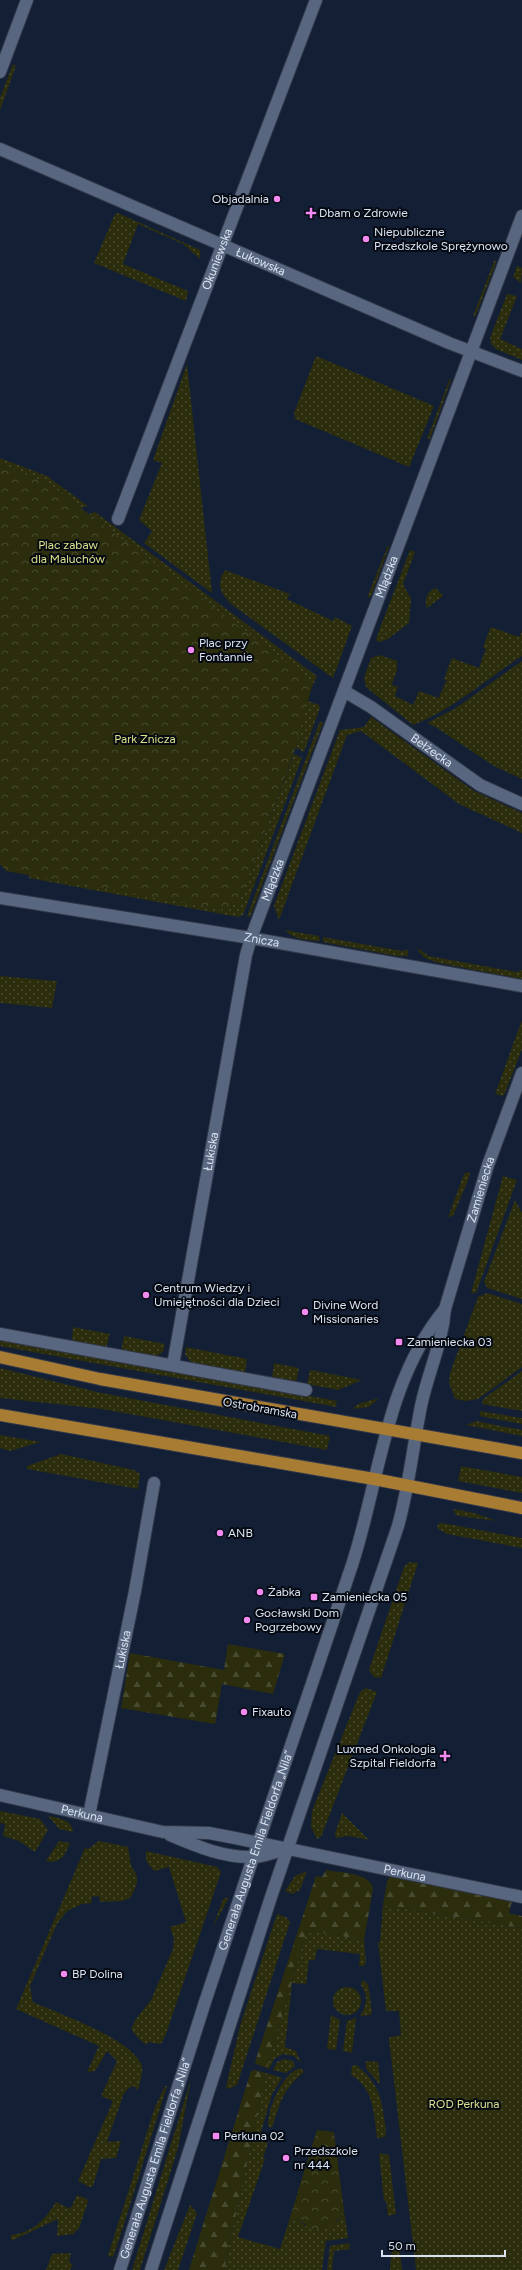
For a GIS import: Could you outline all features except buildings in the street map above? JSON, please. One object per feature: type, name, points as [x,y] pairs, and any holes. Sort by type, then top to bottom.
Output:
[{"type":"main road","name":"Ostrobramska","points":[[0,1357],[100,1379],[522,1453]]},
{"type":"main road","points":[[0,1415],[374,1479],[522,1508]]},
{"type":"street","points":[[0,72],[27,0]]},
{"type":"street","name":"Okuniewska","points":[[118,519],[316,0]]},
{"type":"street","name":"Łukowska","points":[[0,149],[472,352],[522,371]]},
{"type":"street","name":"Mlądzka","points":[[251,938],[522,216]]},
{"type":"street","name":"Bełżecka","points":[[344,691],[371,707],[480,785],[522,804]]},
{"type":"street","name":"Znicza","points":[[0,898],[251,938],[522,986]]},
{"type":"street","name":"Łukiska","points":[[173,1365],[246,954],[251,938]]},
{"type":"street","name":"Zamieniecka","points":[[407,1486],[422,1404],[443,1333],[445,1309],[488,1165],[522,1073]]},
{"type":"street","name":"Zamieniecka","points":[[386,1430],[414,1354],[429,1328],[445,1309]]},
{"type":"street","points":[[0,1334],[306,1390]]},
{"type":"street","name":"Generała Augusta Emila Fieldorfa „Nila”","points":[[120,2270],[204,2006],[364,1528],[386,1430]]},
{"type":"street","name":"Łukiska","points":[[89,1814],[135,1591],[154,1483]]},
{"type":"street","points":[[151,2270],[268,1905],[398,1526],[407,1486]]},
{"type":"street","name":"Perkuna","points":[[0,1795],[163,1832],[204,1849],[254,1857],[288,1849]]},
{"type":"street","name":"Perkuna","points":[[163,1832],[209,1833],[522,1897]]},
{"type":"green space","points":[[13,64],[16,66],[0,110],[0,98]]},
{"type":"green space","points":[[118,213],[200,250],[200,259],[183,244],[138,224],[123,264],[188,291],[186,301],[94,263],[115,214]]},
{"type":"green space","points":[[495,259],[496,263],[475,317],[473,316]]},
{"type":"green space","points":[[517,266],[522,268],[521,283],[513,277]]},
{"type":"green space","points":[[507,294],[517,296],[500,339],[522,349],[522,360],[496,349],[491,344],[490,338]]},
{"type":"green space","points":[[316,356],[434,406],[409,467],[295,419],[294,413]]},
{"type":"green space","points":[[187,364],[212,593],[144,543],[152,531],[139,520],[162,463],[153,460]]},
{"type":"green space","points":[[450,378],[451,380],[430,439],[427,439]]},
{"type":"green space","points":[[0,458],[47,476],[88,506],[81,508],[50,485],[0,464]]},
{"type":"green space","name":"Park Znicza","points":[[0,464],[50,485],[313,682],[296,747],[239,902],[225,910],[6,871],[0,864]]},
{"type":"green space","points":[[95,512],[317,676],[312,687],[89,514]]},
{"type":"green space","points":[[388,545],[389,547],[371,596],[367,598]]},
{"type":"green space","points":[[410,550],[415,552],[403,584],[411,599],[409,623],[388,639],[379,642],[376,640],[380,628]]},
{"type":"green space","points":[[225,570],[290,594],[287,599],[333,621],[335,617],[352,626],[333,678],[231,604],[224,596],[220,588],[222,575]]},
{"type":"green space","points":[[436,588],[443,596],[427,608],[426,602],[428,593]]},
{"type":"green space","points":[[491,627],[519,637],[522,631],[522,656],[455,703],[413,725],[366,687],[364,678],[371,658],[379,655],[397,661],[397,671],[392,684],[390,684],[398,687],[395,696],[413,705],[419,691],[439,698],[440,693],[444,694],[441,693],[446,681],[448,681],[444,679],[448,668],[450,668],[448,667],[452,658],[479,668],[481,662],[484,662],[481,661],[486,649],[483,648],[487,637],[490,637],[487,636]]},
{"type":"green space","points":[[522,661],[522,779],[494,766],[427,723],[456,708]]},
{"type":"green space","points":[[308,701],[319,705],[320,708],[304,752],[296,748],[298,740],[286,715]]},
{"type":"green space","points":[[371,717],[474,791],[522,813],[522,833],[459,804],[361,731],[347,735],[279,920],[274,906],[340,730],[364,727]]},
{"type":"green space","points":[[320,721],[323,723],[250,917],[247,916]]},
{"type":"green space","points":[[294,754],[302,758],[243,915],[238,917],[29,878],[29,874],[225,910],[239,901]]},
{"type":"green space","points":[[285,930],[319,936],[320,941],[297,938]]},
{"type":"green space","points":[[323,937],[402,951],[408,950],[408,956],[397,956],[323,942]]},
{"type":"green space","points":[[417,948],[429,956],[517,972],[522,970],[522,979],[439,963],[429,960],[423,956]]},
{"type":"green space","points":[[0,976],[57,981],[52,1008],[0,1003]]},
{"type":"green space","points":[[522,1020],[522,1049],[505,1093],[503,1096],[495,1094]]},
{"type":"green space","points":[[467,1172],[470,1173],[469,1178],[453,1216],[448,1217],[464,1174]]},
{"type":"green space","points":[[503,1176],[517,1180],[476,1293],[471,1293]]},
{"type":"green space","points":[[515,1200],[522,1213],[522,1299],[487,1288],[484,1282]]},
{"type":"green space","points":[[487,1293],[522,1304],[522,1367],[478,1399],[466,1401],[455,1399],[449,1383],[450,1373],[478,1297]]},
{"type":"green space","points":[[73,1327],[110,1334],[106,1349],[72,1342]]},
{"type":"green space","points":[[124,1336],[165,1344],[163,1352],[158,1355],[158,1358],[121,1351]]},
{"type":"green space","points":[[0,1339],[337,1401],[336,1407],[0,1346]]},
{"type":"green space","points":[[186,1347],[247,1359],[245,1373],[192,1363],[185,1355]]},
{"type":"green space","points":[[274,1363],[299,1368],[296,1383],[272,1379]]},
{"type":"green space","points":[[0,1368],[97,1392],[330,1436],[327,1450],[102,1409],[0,1398]]},
{"type":"green space","points":[[310,1370],[362,1380],[338,1390],[307,1384]]},
{"type":"green space","points":[[522,1371],[522,1411],[482,1404],[483,1399]]},
{"type":"green space","points":[[379,1398],[369,1407],[352,1409],[358,1404]]},
{"type":"green space","points":[[480,1411],[522,1418],[522,1424],[480,1416]]},
{"type":"green space","points":[[476,1421],[522,1430],[522,1436],[466,1425]]},
{"type":"green space","points":[[0,1435],[41,1442],[10,1451],[0,1448]]},
{"type":"green space","points":[[61,1454],[134,1470],[140,1474],[138,1489],[27,1469],[27,1466]]},
{"type":"green space","points":[[461,1466],[522,1477],[522,1493],[458,1481]]},
{"type":"green space","points":[[454,1509],[474,1513],[497,1521],[458,1516],[455,1514]]},
{"type":"green space","points":[[442,1523],[522,1538],[522,1548],[447,1534],[437,1528],[438,1524]]},
{"type":"green space","points":[[409,1562],[418,1563],[381,1678],[374,1677],[369,1670],[404,1567]]},
{"type":"green space","points":[[228,1644],[285,1654],[273,1694],[222,1684],[215,1724],[121,1708],[130,1653],[224,1670]]},
{"type":"green space","points":[[366,1688],[377,1692],[321,1837],[317,1839],[311,1827],[312,1811],[360,1692]]},
{"type":"green space","points":[[0,1811],[40,1819],[48,1830],[35,1852],[19,1841],[3,1836],[5,1824],[0,1823]]},
{"type":"green space","points":[[342,1813],[369,1840],[348,1836],[336,1838],[335,1833]]},
{"type":"green space","points":[[48,1816],[64,1820],[70,1824],[73,1832],[59,1829]]},
{"type":"green space","points":[[59,1841],[70,1843],[64,1855],[59,1860],[51,1862],[46,1861]]},
{"type":"green space","points":[[99,1841],[128,1847],[131,1865],[137,1876],[137,1883],[133,1893],[130,1898],[123,1901],[100,1902],[99,1896],[91,1897],[92,1903],[82,1904],[67,1911],[57,1924],[30,1986],[33,2002],[94,2028],[111,2037],[126,2047],[137,2057],[142,2067],[139,2088],[137,2090],[134,2086],[129,2088],[124,2093],[107,2142],[121,2141],[116,2158],[101,2159],[93,2186],[90,2187],[78,2181],[113,2101],[101,2096],[117,2061],[107,2051],[95,2071],[87,2072],[99,2046],[16,2009],[85,1848],[88,1849]]},
{"type":"green space","points":[[146,1851],[217,1867],[221,1872],[166,2034],[161,2044],[148,2042],[147,2045],[140,2040],[131,2029],[136,2019],[151,2000],[173,1949],[174,1939],[170,1927],[186,1922],[169,1867],[154,1871],[146,1861]]},
{"type":"green space","points":[[326,1870],[361,1876],[371,1883],[373,1889],[364,1940],[307,1930],[267,2068],[256,2064],[255,2062],[316,1876],[322,1877]]},
{"type":"green space","points":[[307,1871],[300,1890],[292,1894],[285,1891],[295,1876]]},
{"type":"green space","points":[[390,1877],[512,1901],[509,1913],[522,1916],[522,1928],[383,1905],[387,1881]]},
{"type":"green space","points":[[229,1897],[213,1927],[223,1899]]},
{"type":"green space","name":"ROD Perkuna","points":[[383,1905],[522,1928],[522,2270],[416,2270],[389,2039],[390,2037],[401,2035],[399,2011],[386,2011],[378,1942],[380,1942]]},
{"type":"green space","points":[[277,1914],[286,1917],[290,1922],[237,2085],[229,2089],[226,2087],[240,2026]]},
{"type":"green space","points":[[307,1930],[364,1940],[366,1962],[364,1966],[359,1966],[360,1954],[317,1949],[315,1960],[309,1960],[306,1984],[292,1983],[285,2047],[296,2051],[301,2063],[294,2056],[283,2054],[274,2059],[269,2069],[267,2068]]},
{"type":"green space","points":[[362,1980],[368,1984],[372,2012],[370,2015],[360,2016],[366,2004],[364,1989],[361,1985]]},
{"type":"green space","points":[[347,1987],[357,1991],[361,2001],[357,2011],[347,2015],[337,2011],[333,2001],[337,1991]]},
{"type":"green space","points":[[331,2015],[340,2020],[336,2050],[327,2049]]},
{"type":"green space","points":[[356,2018],[352,2053],[343,2051],[347,2021]]},
{"type":"green space","points":[[284,2059],[293,2061],[295,2066],[286,2073],[273,2070],[277,2062]]},
{"type":"green space","points":[[366,2061],[378,2062],[380,2085],[366,2068]]},
{"type":"green space","points":[[356,2065],[363,2070],[373,2082],[379,2095],[383,2110],[386,2133],[385,2137],[377,2138],[374,2111],[369,2094],[359,2080],[351,2075],[352,2066]]},
{"type":"green space","points":[[301,2068],[304,2072],[291,2084],[283,2097],[272,2128],[268,2126],[268,2119],[273,2101],[282,2083],[294,2071]]},
{"type":"green space","points":[[255,2070],[266,2073],[224,2270],[189,2270],[251,2071]]},
{"type":"green space","points":[[266,2073],[282,2078],[272,2094],[259,2139],[268,2143],[263,2158],[265,2159],[238,2237],[280,2249],[287,2227],[297,2218],[305,2226],[338,2221],[344,2211],[348,2238],[326,2241],[322,2270],[224,2270]]},
{"type":"green space","points":[[191,2079],[178,2148],[140,2270],[132,2270]]},
{"type":"green space","points":[[165,2086],[167,2086],[120,2237],[113,2257],[108,2256],[155,2107]]},
{"type":"green space","points":[[317,2130],[334,2132],[344,2211],[334,2224],[325,2229],[309,2228],[297,2218],[287,2227]]},
{"type":"green space","points":[[379,2153],[389,2155],[396,2214],[388,2216],[386,2201],[384,2201]]},
{"type":"green space","points":[[77,2195],[87,2199],[88,2202],[79,2228],[73,2234],[57,2236],[58,2219],[11,2241],[11,2235],[25,2232],[32,2228],[42,2220],[56,2202],[70,2209]]},
{"type":"green space","points":[[190,2205],[197,2213],[178,2270],[164,2270]]},
{"type":"green space","points":[[349,2243],[350,2249],[334,2251],[332,2270],[327,2270],[330,2246]]},
{"type":"green space","points":[[399,2244],[402,2270],[390,2270],[392,2245]]},
{"type":"green space","points":[[71,2253],[69,2262],[73,2265],[70,2270],[46,2270],[52,2254]]},
{"type":"place","name":"Objadalnia","points":[[277,199]]},
{"type":"place","name":"Dbam o Zdrowie","points":[[311,213]]},
{"type":"place","name":"Niepubliczne Przedszkole Sprężynowo","points":[[366,239]]},
{"type":"place","name":"Plac przy Fontannie","points":[[191,650]]},
{"type":"place","name":"Centrum Wiedzy i Umiejętności dla Dzieci","points":[[146,1295]]},
{"type":"place","name":"Divine Word Missionaries","points":[[305,1312]]},
{"type":"place","name":"Zamieniecka 03","points":[[399,1342]]},
{"type":"place","name":"ANB","points":[[220,1533]]},
{"type":"place","name":"Żabka","points":[[260,1592]]},
{"type":"place","name":"Zamieniecka 05","points":[[314,1597]]},
{"type":"place","name":"Gocławski Dom Pogrzebowy","points":[[247,1620]]},
{"type":"place","name":"Fixauto","points":[[244,1712]]},
{"type":"place","name":"Luxmed Onkologia Szpital Fieldorfa","points":[[445,1756]]},
{"type":"place","name":"BP Dolina","points":[[64,1974]]},
{"type":"place","name":"Perkuna 02","points":[[216,2136]]},
{"type":"place","name":"Przedszkole nr 444","points":[[286,2158]]},
{"type":"park label","name":"Plac zabaw dla Maluchów","points":[[68,552]]}]
